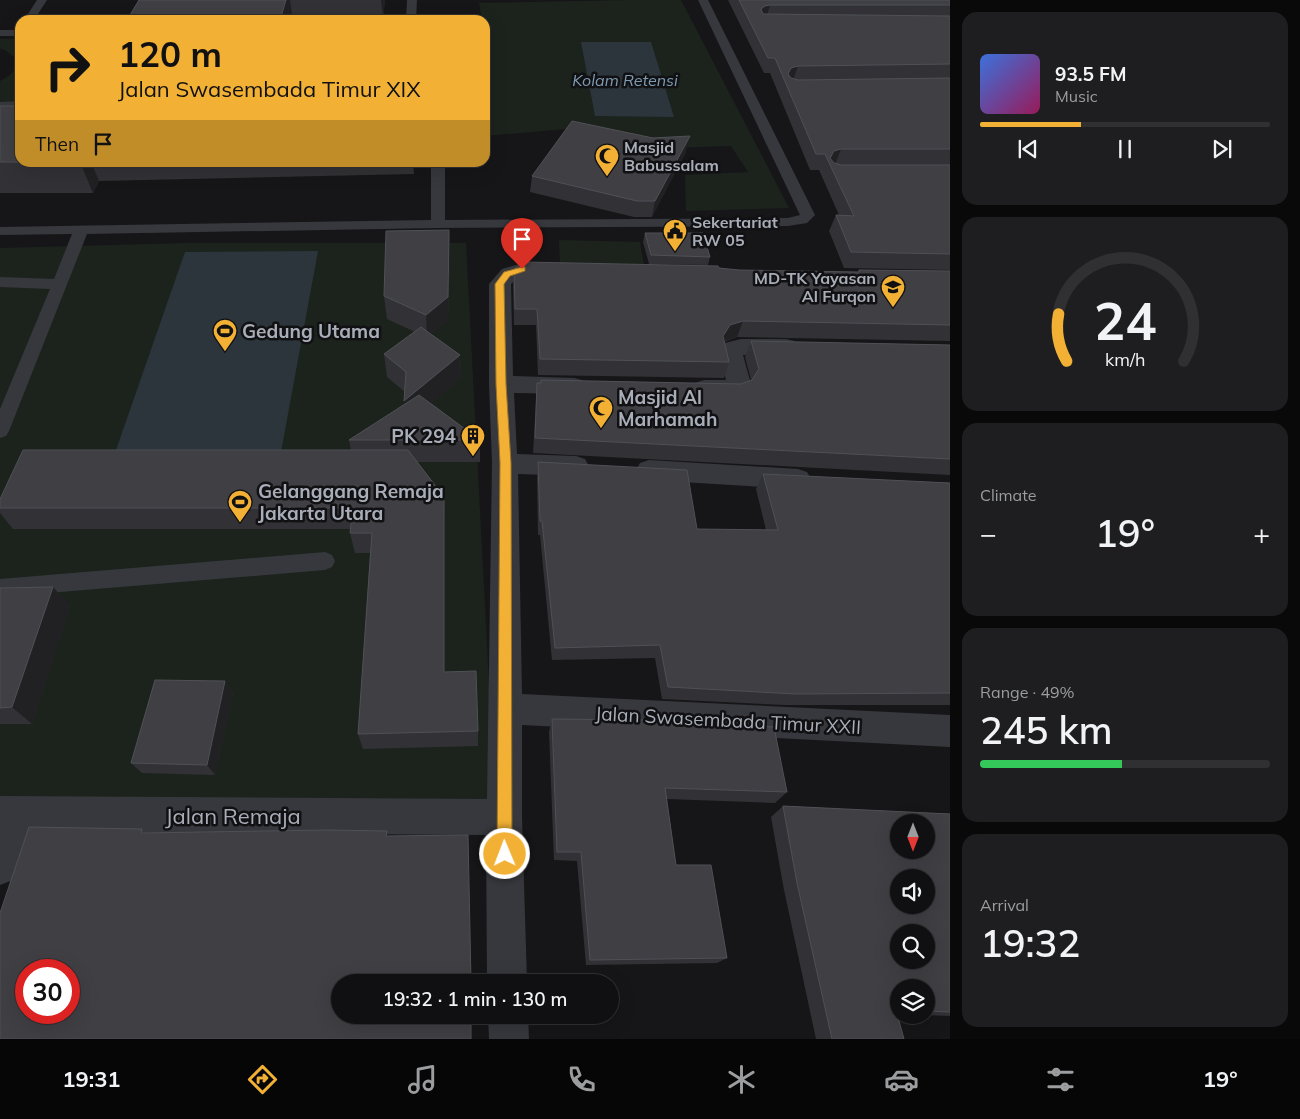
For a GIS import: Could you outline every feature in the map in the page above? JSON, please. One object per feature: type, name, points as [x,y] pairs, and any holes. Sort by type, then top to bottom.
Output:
[{"type":"street","points":[[507,974],[504,818],[506,709],[505,463],[501,384],[500,284],[507,274],[522,269],[571,270]]},
{"type":"street","points":[[679,388],[735,389],[738,384],[731,353],[737,347],[811,348]]},
{"type":"street","points":[[501,384],[592,386]]},
{"type":"street","points":[[505,463],[596,467]]},
{"type":"street","points":[[625,469],[822,480]]},
{"type":"street","name":"Jalan Swasembada Timur XXII","points":[[506,709],[950,731]]},
{"type":"street","name":"Jalan Remaja","points":[[0,867],[9,814],[504,818]]},
{"type":"street","points":[[508,1024],[509,1039]]},
{"type":"lane","points":[[32,15],[42,0]]},
{"type":"lane","points":[[411,15],[412,0]]},
{"type":"lane","points":[[0,232],[438,224],[780,222],[799,221],[806,218],[808,215],[806,210],[704,0]]},
{"type":"lane","points":[[0,33],[15,33]]},
{"type":"lane","points":[[0,106],[15,105]]},
{"type":"lane","points":[[438,167],[438,224]]},
{"type":"lane","points":[[0,431],[81,230]]},
{"type":"lane","points":[[0,282],[60,284]]},
{"type":"lane","points":[[0,588],[325,561]]},
{"type":"shaded area","points":[[681,0],[789,208],[686,211],[685,175],[748,172],[731,146],[669,148],[578,128],[490,136],[490,15],[481,15],[479,3]]},
{"type":"shaded area","points":[[0,39],[15,39],[15,58],[5,50],[0,49]]},
{"type":"shaded area","points":[[15,68],[15,102],[0,102],[0,81],[12,73]]},
{"type":"shaded area","points":[[559,240],[640,242],[644,265],[560,263]]},
{"type":"shaded area","name":"Gelanggang Remaja Jakarta Utara","points":[[187,243],[466,243],[495,799],[0,803],[0,248]]},
{"type":"water","name":"Kolam Retensi","points":[[581,42],[651,42],[674,117],[595,116]]},
{"type":"water","name":"Gedung Utama","points":[[318,251],[281,452],[115,453],[185,252]]},
{"type":"building","points":[[139,0],[286,0],[282,15],[130,15]]},
{"type":"building","points":[[739,0],[950,0],[950,5],[770,5],[761,9],[763,14],[950,16],[950,64],[798,66],[791,68],[788,74],[791,78],[798,80],[950,78],[950,149],[841,149],[834,151],[830,158],[834,163],[841,165],[950,165],[950,254],[851,252],[836,215],[854,216],[825,154],[816,154],[775,58],[768,58]]},
{"type":"building","points":[[0,106],[15,106],[15,162],[0,162]]},
{"type":"building","name":"Masjid Babussalam","points":[[572,121],[653,138],[690,136],[655,201],[637,201],[532,176]]},
{"type":"building","points":[[449,230],[448,297],[426,315],[384,296],[386,231]]},
{"type":"building","points":[[645,233],[703,233],[710,257],[651,255]]},
{"type":"building","points":[[524,262],[718,266],[719,268],[739,270],[950,271],[950,325],[743,321],[730,325],[723,336],[729,362],[540,359],[537,309],[515,309],[514,269]]},
{"type":"building","points":[[421,327],[460,355],[404,401],[406,372],[384,354]]},
{"type":"building","points":[[751,341],[950,345],[950,459],[535,438],[537,383],[541,383],[541,380],[741,384],[752,380],[759,369]]},
{"type":"building","points":[[419,395],[480,440],[349,440]]},
{"type":"building","points":[[23,450],[408,450],[444,497],[444,672],[476,671],[478,731],[358,734],[372,533],[350,533],[353,508],[0,508],[0,499]]},
{"type":"building","points":[[538,462],[687,470],[697,529],[778,530],[763,474],[950,483],[950,693],[795,694],[668,687],[660,645],[555,648],[542,521],[540,521]]},
{"type":"building","points":[[53,587],[12,707],[0,708],[0,588]]},
{"type":"building","points":[[155,680],[225,681],[207,765],[131,763]]},
{"type":"building","points":[[552,719],[644,720],[774,727],[787,792],[665,788],[676,865],[711,865],[727,958],[590,960],[581,852],[557,852]]},
{"type":"building","points":[[783,806],[950,814],[950,1012],[935,1011],[935,979],[890,979],[890,1024],[900,1024],[904,1039],[832,1039],[797,883]]},
{"type":"building","points":[[29,827],[142,829],[141,833],[327,830],[387,831],[386,836],[468,835],[471,974],[331,974],[331,1024],[471,1024],[471,1039],[0,1039],[0,913]]},
{"type":"place","name":"Masjid Babussalam","points":[[607,177]]},
{"type":"place","name":"Sekertariat RW 05","points":[[675,252]]},
{"type":"place","name":"MD-TK Yayasan Al Furqon","points":[[893,308]]},
{"type":"place","name":"Gedung Utama","points":[[225,352]]},
{"type":"place","name":"Masjid Al Marhamah","points":[[601,429]]},
{"type":"place","name":"PK 294","points":[[473,457]]},
{"type":"place","name":"Gelanggang Remaja Jakarta Utara","points":[[240,523]]},
{"type":"route","points":[[505,854],[505,463],[501,384],[500,284],[507,274],[522,269]]}]
